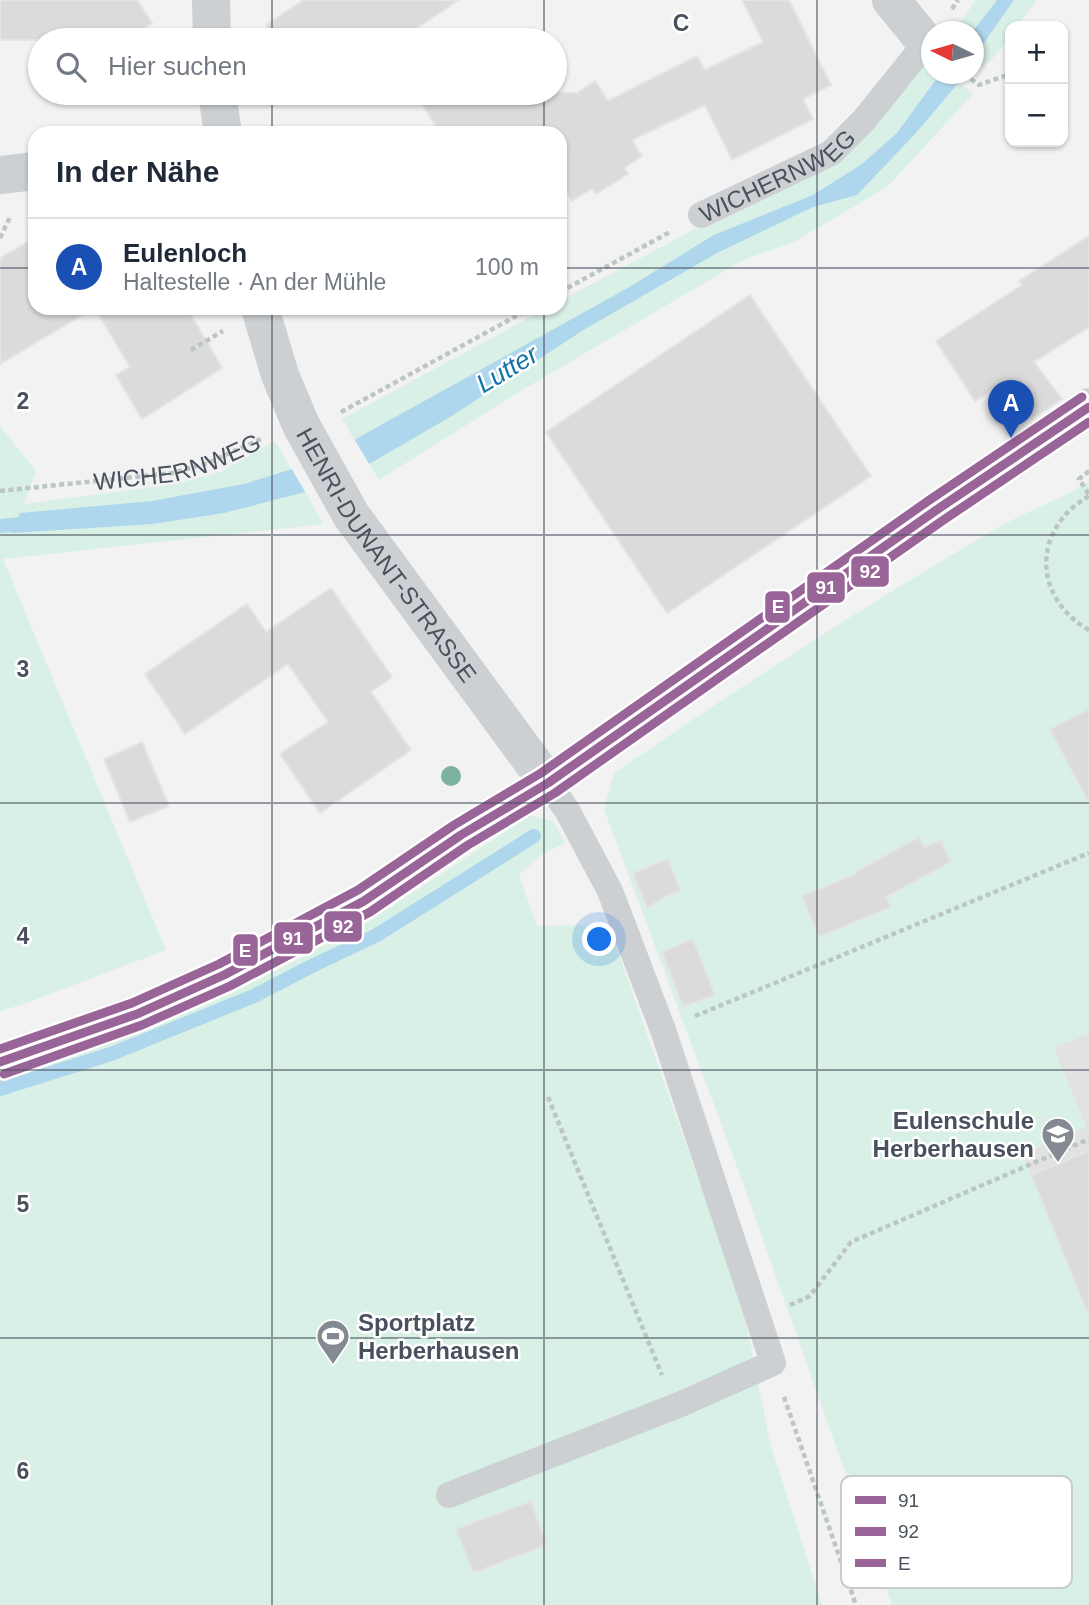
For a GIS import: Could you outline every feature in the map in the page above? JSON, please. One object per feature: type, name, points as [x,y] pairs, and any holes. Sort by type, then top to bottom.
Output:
[{"type":"street","points":[[211,0],[212,28]]},
{"type":"street","points":[[891,0],[921,37]]},
{"type":"street","points":[[219,105],[222,126]]},
{"type":"street","points":[[0,175],[28,173]]},
{"type":"street","name":"HENRI-DUNANT-STRASSE","points":[[262,315],[280,375],[302,428],[351,515],[548,783]]},
{"type":"street","points":[[0,1062],[137,1014],[224,975],[363,901],[461,835],[548,783],[935,511],[1089,407]]},
{"type":"lane","name":"WICHERNWEG","points":[[701,215],[831,153],[864,120],[921,49]]},
{"type":"lane","points":[[449,1495],[681,1404],[773,1363],[663,1030],[610,891],[568,810],[548,783]]},
{"type":"path","points":[[984,83],[1005,76]]},
{"type":"path","name":"WICHERNWEG","points":[[567,288],[701,215]]},
{"type":"path","name":"WICHERNWEG","points":[[0,491],[173,473],[208,463],[269,436],[302,428],[335,415],[518,315]]},
{"type":"path","points":[[1089,471],[1079,479],[1089,496],[1076,503],[1056,526],[1046,556],[1048,579],[1056,600],[1071,618],[1089,630]]},
{"type":"path","points":[[663,1030],[1089,852]]},
{"type":"path","points":[[548,1097],[663,1377]]},
{"type":"path","points":[[758,1319],[810,1296],[851,1242],[1089,1139]]},
{"type":"path","points":[[773,1363],[841,1561]]},
{"type":"path","points":[[850,1588],[856,1605]]},
{"type":"shaded area","name":"Eulenschule Herberhausen","points":[[1089,1033],[1089,1316],[1022,1154],[1086,1127],[1053,1047]]},
{"type":"green space","points":[[976,0],[997,0],[981,21],[962,21]]},
{"type":"green space","points":[[1014,0],[1037,0],[1021,21],[1005,21],[1005,42],[984,66],[984,43]]},
{"type":"green space","points":[[921,67],[921,84],[961,84],[973,94],[887,187],[792,243],[745,259],[514,395],[379,480],[342,419],[534,315],[567,315],[567,297],[693,230],[820,169]]},
{"type":"green space","points":[[0,426],[36,471],[24,504],[176,484],[221,472],[275,441],[324,524],[3,559],[166,950],[0,1011]]},
{"type":"green space","points":[[1089,482],[1089,1033],[1053,1048],[1086,1127],[1022,1154],[1089,1316],[1089,1605],[892,1605],[886,1588],[1072,1588],[1072,1476],[846,1476],[739,1172],[604,809],[614,773],[661,741],[950,556],[999,527]]},
{"type":"green space","points":[[531,815],[554,822],[565,843],[541,855],[519,875],[537,926],[605,925],[617,949],[738,1292],[770,1443],[822,1605],[0,1605],[0,1074],[156,1022],[260,979],[368,922]]},
{"type":"water","points":[[997,0],[1014,0],[984,43],[984,21],[981,21]]},
{"type":"water","points":[[933,84],[957,84],[857,195],[813,207],[717,253],[585,329],[450,417],[369,464],[305,492],[224,513],[152,524],[12,533],[20,513],[152,501],[244,484],[292,469],[354,440],[626,289],[714,235],[813,195],[862,164],[897,133]]},
{"type":"pier","points":[[353,437],[371,467],[307,495],[290,466]]},
{"type":"building","points":[[0,0],[137,0],[152,23],[144,28],[28,28],[28,40],[0,40]]},
{"type":"building","points":[[304,0],[459,0],[417,28],[268,28],[266,25]]},
{"type":"building","points":[[742,0],[789,0],[831,85],[803,99],[813,119],[732,160],[705,105],[632,140],[642,156],[624,168],[628,174],[596,194],[592,189],[572,201],[567,193],[567,126],[436,126],[422,105],[567,105],[567,93],[577,93],[595,81],[608,101],[697,56],[705,70],[763,42]]},
{"type":"building","points":[[1089,236],[1089,327],[1034,362],[1062,399],[1032,419],[1004,382],[975,401],[936,341],[1022,285],[1019,281]]},
{"type":"building","points":[[28,242],[28,315],[82,315],[0,364],[0,258]]},
{"type":"building","points":[[750,295],[871,476],[667,613],[546,432]]},
{"type":"building","points":[[99,315],[191,315],[222,368],[142,419],[116,375],[130,367]]},
{"type":"building","points":[[331,588],[392,677],[371,692],[411,750],[320,813],[280,754],[328,722],[288,664],[185,734],[145,674],[247,604],[266,632]]},
{"type":"building","points":[[1089,709],[1089,804],[1050,729]]},
{"type":"building","points":[[142,742],[169,806],[130,822],[104,759]]},
{"type":"building","points":[[919,837],[924,847],[941,841],[951,862],[886,897],[891,907],[819,937],[802,896],[856,874],[855,872]]},
{"type":"building","points":[[668,859],[681,891],[647,908],[633,873]]},
{"type":"building","points":[[693,939],[715,995],[683,1007],[662,952]]},
{"type":"building","points":[[1089,1151],[1089,1314],[1088,1314],[1031,1175]]},
{"type":"building","points":[[531,1501],[547,1545],[473,1573],[456,1529]]},
{"type":"waterway","name":"Lutter","points":[[0,526],[32,523]]},
{"type":"waterway","points":[[0,1089],[111,1054],[254,996],[377,935],[534,836]]},
{"type":"transit line","name":"E","points":[[0,1049],[132,1003],[219,964],[358,890],[454,825],[541,773],[928,501],[1082,397]]},
{"type":"transit line","name":"91","points":[[0,1062],[137,1014],[224,975],[364,901],[461,835],[548,783],[935,511],[1089,407]]},
{"type":"transit line","name":"92","points":[[4,1074],[142,1025],[230,986],[370,912],[468,845],[555,793],[942,521],[1089,422]]},
{"type":"place","name":"Eulenloch","points":[[1011,438]]},
{"type":"place","name":"Eulenschule Herberhausen","points":[[1058,1164]]},
{"type":"place","name":"Sportplatz Herberhausen","points":[[333,1366]]}]
